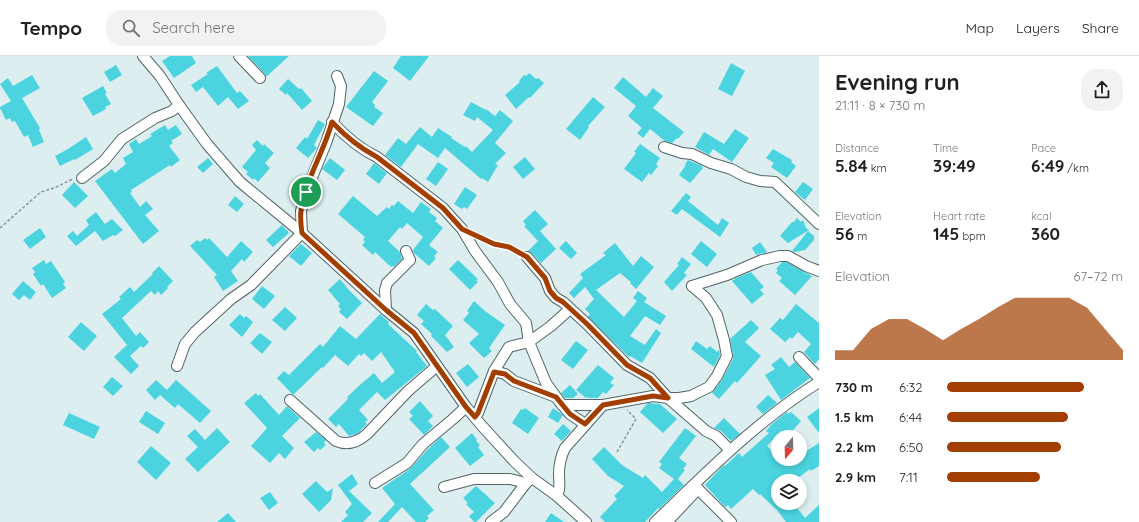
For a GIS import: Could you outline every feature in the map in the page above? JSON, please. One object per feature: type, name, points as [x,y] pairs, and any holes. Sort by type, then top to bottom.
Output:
[{"type":"street","points":[[143,56],[160,76],[179,105],[208,144],[240,182],[302,233],[386,310],[414,333],[466,407],[529,480],[557,496],[586,522]]},
{"type":"street","points":[[238,56],[260,78]]},
{"type":"street","points":[[177,366],[183,348],[195,332],[231,299],[251,285],[302,233],[301,211],[306,192],[326,143],[339,104],[341,86],[337,76]]},
{"type":"street","points":[[82,178],[104,161],[122,139],[155,118],[172,111],[179,105]]},
{"type":"street","points":[[332,122],[342,133],[369,153],[377,157],[443,208],[462,229],[498,282],[510,304],[526,323],[529,342],[546,383],[570,414],[585,424]]},
{"type":"street","points":[[664,147],[682,153],[692,154],[711,163],[731,169],[746,177],[760,181],[775,182],[819,224]]},
{"type":"street","points":[[386,310],[385,290],[387,283],[410,260],[406,251]]},
{"type":"street","points":[[494,372],[505,374],[514,381],[559,401],[608,404],[653,396],[668,398],[691,396],[709,387],[717,376],[726,356],[724,340],[716,315],[706,298],[692,286],[728,275],[762,260],[780,256],[788,256],[819,271]]},
{"type":"street","points":[[527,257],[545,278],[550,291],[556,298],[563,302],[623,361],[650,378],[668,398],[706,431],[716,436],[730,450]]},
{"type":"street","points":[[475,417],[478,413],[494,372],[509,347],[529,342],[551,326],[570,309]]},
{"type":"street","points":[[799,357],[819,378]]},
{"type":"street","points":[[290,400],[336,441],[351,444],[360,440],[367,434],[408,391],[437,366]]},
{"type":"street","points":[[666,522],[730,450],[796,396],[819,382]]},
{"type":"street","points":[[557,496],[560,490],[559,472],[561,456],[565,448],[585,424],[608,404]]},
{"type":"street","points":[[375,483],[407,463],[423,444],[466,407]]},
{"type":"street","points":[[444,487],[474,478],[529,480]]},
{"type":"street","points":[[491,522],[504,512],[529,480]]},
{"type":"street","points":[[655,522],[696,487]]},
{"type":"street","points":[[696,487],[731,522]]},
{"type":"path","points":[[0,228],[41,192],[54,188],[72,179],[82,178]]},
{"type":"path","points":[[477,235],[494,244],[509,247],[527,257]]},
{"type":"path","points":[[608,404],[629,411],[636,419],[617,452]]},
{"type":"building","points":[[170,56],[192,56],[196,63],[174,78],[162,61]]},
{"type":"building","points":[[248,56],[289,56],[266,77]]},
{"type":"building","points":[[401,56],[429,56],[410,81],[393,68]]},
{"type":"building","points":[[731,63],[745,71],[732,96],[718,89]]},
{"type":"building","points":[[116,65],[122,75],[110,82],[104,72]]},
{"type":"building","points":[[217,66],[237,93],[240,91],[249,101],[238,109],[228,97],[218,106],[203,87],[196,92],[191,85]]},
{"type":"building","points":[[374,71],[388,81],[372,102],[375,105],[374,107],[383,113],[373,126],[346,107]]},
{"type":"building","points":[[529,73],[544,83],[530,98],[529,97],[516,109],[505,95],[520,82],[519,81],[524,75],[526,76]]},
{"type":"building","points":[[32,75],[40,88],[22,98],[40,128],[39,130],[44,142],[33,147],[28,135],[24,137],[15,121],[12,122],[10,118],[6,120],[0,108],[11,101],[0,84],[8,78],[13,86]]},
{"type":"building","points":[[623,77],[646,97],[653,88],[663,96],[653,108],[684,132],[678,139],[677,138],[672,143],[665,141],[650,129],[643,138],[637,133],[642,128],[628,116],[636,106],[614,88]]},
{"type":"building","points":[[288,79],[299,89],[301,88],[312,101],[302,110],[287,93],[286,95],[279,89]]},
{"type":"building","points":[[103,86],[107,93],[105,94],[111,104],[105,107],[106,109],[93,116],[82,98]]},
{"type":"building","points":[[593,97],[605,107],[588,126],[589,127],[580,140],[566,129]]},
{"type":"building","points":[[471,102],[486,109],[495,116],[500,110],[513,121],[495,143],[506,153],[495,164],[498,165],[488,182],[482,178],[481,179],[445,148],[438,158],[418,144],[401,167],[385,155],[398,138],[406,144],[420,127],[432,137],[438,128],[465,147],[466,146],[472,152],[493,130],[477,117],[475,121],[463,115]]},
{"type":"building","points":[[318,120],[325,124],[314,145],[317,148],[308,158],[296,148],[305,137],[307,139]]},
{"type":"building","points":[[165,125],[168,130],[176,125],[182,134],[171,141],[173,143],[169,146],[180,160],[171,167],[170,165],[131,190],[132,192],[130,193],[140,207],[146,201],[153,209],[145,215],[159,231],[143,244],[95,181],[112,169],[115,173],[126,164],[123,158],[133,152],[129,144],[136,139],[139,144],[152,136],[150,134]]},
{"type":"building","points":[[735,129],[749,138],[732,162],[713,149],[709,155],[695,147],[704,132],[724,144]]},
{"type":"building","points":[[86,137],[93,149],[75,160],[74,159],[60,166],[55,156]]},
{"type":"building","points":[[257,140],[274,153],[265,163],[270,168],[258,182],[246,174],[248,172],[242,167],[256,150],[252,145]]},
{"type":"building","points":[[640,144],[660,158],[656,164],[658,166],[651,175],[649,173],[642,182],[624,169],[636,153],[634,152]]},
{"type":"building","points":[[773,149],[792,160],[791,162],[796,166],[787,178],[771,167],[774,163],[766,158]]},
{"type":"building","points":[[525,157],[535,169],[523,179],[513,167]]},
{"type":"building","points":[[208,158],[213,164],[203,173],[197,167]]},
{"type":"building","points":[[330,158],[345,170],[337,180],[322,169]]},
{"type":"building","points":[[688,160],[702,166],[703,168],[690,183],[679,175]]},
{"type":"building","points":[[438,162],[448,169],[436,186],[426,179]]},
{"type":"building","points":[[374,163],[387,173],[379,184],[366,174]]},
{"type":"building","points":[[74,182],[88,196],[75,208],[62,195]]},
{"type":"building","points":[[803,182],[813,189],[805,200],[795,192]]},
{"type":"building","points":[[465,187],[477,195],[467,209],[464,207],[462,209],[454,204]]},
{"type":"building","points":[[686,193],[691,197],[688,201],[718,225],[722,218],[729,223],[720,237],[682,209],[677,215],[671,211]]},
{"type":"building","points":[[235,196],[244,204],[237,212],[228,205]]},
{"type":"building","points":[[353,196],[377,216],[387,207],[389,209],[392,205],[394,206],[398,201],[413,213],[421,202],[431,209],[429,212],[437,218],[435,221],[443,228],[429,245],[438,252],[434,256],[436,258],[429,266],[414,253],[413,250],[423,237],[407,223],[402,229],[400,227],[388,241],[400,252],[402,259],[394,267],[391,267],[375,252],[373,255],[362,245],[365,242],[363,240],[365,237],[338,214]]},
{"type":"building","points":[[535,210],[548,224],[540,231],[556,249],[541,263],[532,253],[528,251],[538,241],[524,226],[526,225],[523,221]]},
{"type":"building","points":[[96,212],[105,224],[112,219],[123,230],[115,236],[113,235],[103,241],[95,231],[76,246],[67,236],[73,231],[77,236],[89,225],[86,220]]},
{"type":"building","points":[[797,218],[801,222],[803,220],[806,228],[809,230],[788,243],[780,236]]},
{"type":"building","points":[[282,225],[289,233],[273,247],[266,240]]},
{"type":"building","points":[[40,228],[46,237],[30,249],[23,240]]},
{"type":"building","points":[[808,231],[814,236],[814,240],[805,250],[795,252],[792,251]]},
{"type":"building","points":[[205,238],[207,240],[209,238],[227,257],[241,241],[253,252],[244,262],[242,259],[231,271],[238,281],[223,291],[214,277],[217,275],[190,246],[197,240],[200,242]]},
{"type":"building","points":[[566,241],[577,253],[571,259],[559,248]]},
{"type":"building","points":[[701,241],[717,254],[707,267],[691,254]]},
{"type":"building","points":[[760,242],[767,252],[756,255],[752,248]]},
{"type":"building","points":[[615,243],[633,266],[641,256],[654,267],[636,289],[630,283],[631,282],[620,273],[596,290],[624,317],[637,301],[633,298],[638,291],[647,298],[644,302],[666,316],[660,325],[645,316],[630,336],[645,345],[656,329],[661,333],[642,363],[630,356],[629,357],[588,317],[590,314],[585,309],[594,299],[585,287],[574,298],[569,293],[583,278],[580,274],[606,255],[603,253]]},
{"type":"building","points":[[301,244],[312,253],[301,266],[289,256]]},
{"type":"building","points":[[682,257],[691,264],[684,273],[687,275],[672,291],[664,282],[679,265],[677,264]]},
{"type":"building","points":[[44,260],[46,264],[51,261],[65,282],[63,284],[66,288],[52,298],[43,284],[41,286],[33,274],[35,272],[32,268]]},
{"type":"building","points":[[458,260],[478,279],[476,280],[478,282],[470,290],[449,269]]},
{"type":"building","points":[[782,262],[786,262],[812,276],[795,295],[779,281],[782,278],[776,273],[778,270],[776,269]]},
{"type":"building","points":[[159,266],[173,281],[161,295],[158,291],[155,295],[151,291],[122,318],[136,336],[140,332],[149,342],[143,348],[141,346],[130,356],[139,366],[131,374],[114,357],[127,345],[102,314],[121,299],[119,297],[130,287],[134,292],[153,274],[152,273]]},
{"type":"building","points":[[751,272],[764,287],[760,290],[764,294],[752,304],[732,281]]},
{"type":"building","points":[[340,279],[362,303],[347,319],[339,312],[341,309],[338,306],[340,304],[328,290]]},
{"type":"building","points":[[23,281],[36,292],[30,300],[24,295],[19,300],[12,294]]},
{"type":"building","points":[[262,286],[275,296],[264,309],[252,299]]},
{"type":"building","points":[[474,301],[505,325],[489,348],[492,351],[484,358],[469,343],[479,334],[463,320],[469,313],[467,311]]},
{"type":"building","points":[[426,304],[433,310],[435,309],[453,326],[445,335],[454,347],[447,352],[431,336],[432,334],[421,324],[424,321],[417,315]]},
{"type":"building","points":[[796,304],[819,323],[819,359],[815,364],[804,352],[811,344],[798,332],[792,339],[790,337],[785,342],[770,329],[780,318],[783,320]]},
{"type":"building","points":[[285,307],[297,318],[285,331],[272,320]]},
{"type":"building","points":[[240,314],[244,318],[246,316],[253,322],[242,337],[229,325]]},
{"type":"building","points":[[380,314],[389,322],[388,324],[417,351],[416,352],[427,366],[385,400],[377,392],[359,410],[368,420],[365,422],[367,424],[357,434],[349,436],[339,424],[336,427],[328,419],[346,401],[348,398],[347,397],[374,373],[382,383],[395,372],[381,352],[372,361],[364,353],[361,356],[359,354],[348,366],[335,355],[293,395],[277,378],[284,371],[289,375],[320,344],[323,347],[340,326],[356,339]]},
{"type":"building","points":[[751,320],[759,328],[745,342],[761,356],[737,383],[735,381],[719,399],[712,393],[722,380],[733,359],[730,339]]},
{"type":"building","points":[[81,322],[97,336],[84,351],[68,337]]},
{"type":"building","points":[[260,333],[272,342],[262,354],[250,343]]},
{"type":"building","points":[[576,341],[588,350],[573,369],[561,360]]},
{"type":"building","points":[[696,341],[707,349],[710,346],[717,352],[719,350],[720,355],[714,367],[691,349]]},
{"type":"building","points":[[781,357],[789,367],[795,362],[810,378],[781,400],[765,375],[775,369],[771,365]]},
{"type":"building","points":[[468,364],[479,377],[467,387],[456,373]]},
{"type":"building","points":[[598,365],[614,378],[610,383],[614,385],[606,394],[603,392],[598,398],[586,398],[576,390]]},
{"type":"building","points":[[112,377],[123,386],[113,396],[103,387]]},
{"type":"building","points":[[156,380],[167,390],[176,380],[211,411],[200,423],[178,404],[175,408],[160,395],[155,400],[146,390]]},
{"type":"building","points":[[570,385],[578,394],[573,398],[565,398],[561,393]]},
{"type":"building","points":[[256,393],[258,396],[260,394],[279,415],[287,406],[300,418],[282,436],[294,448],[285,459],[279,453],[270,463],[251,446],[267,428],[244,403]]},
{"type":"building","points":[[768,395],[777,403],[763,414],[756,407]]},
{"type":"building","points":[[420,401],[433,416],[428,421],[433,426],[424,435],[409,419],[413,416],[409,412]]},
{"type":"building","points":[[648,403],[660,404],[677,419],[663,433],[640,412]]},
{"type":"building","points":[[525,408],[539,418],[528,434],[512,423],[521,409],[523,410]]},
{"type":"building","points":[[553,408],[563,415],[558,423],[548,417]]},
{"type":"building","points":[[819,408],[819,433],[807,417]]},
{"type":"building","points":[[146,411],[165,423],[158,434],[139,422]]},
{"type":"building","points":[[787,412],[788,414],[791,412],[801,421],[793,430],[771,430],[771,442],[767,446],[771,450],[771,466],[807,466],[807,451],[819,443],[819,466],[811,471],[810,469],[803,474],[771,474],[771,504],[753,489],[731,509],[728,505],[725,507],[705,485],[724,465],[725,466],[739,453],[742,457],[769,433],[766,431],[773,423]]},
{"type":"building","points":[[69,413],[100,427],[94,439],[63,425]]},
{"type":"building","points":[[724,418],[740,434],[731,441],[721,431],[714,428]]},
{"type":"building","points":[[563,424],[571,431],[562,441],[554,434]]},
{"type":"building","points":[[217,428],[230,442],[198,472],[185,459],[198,447],[187,436],[195,429],[205,440]]},
{"type":"building","points":[[685,428],[696,436],[679,458],[687,464],[683,469],[685,470],[678,479],[684,485],[659,509],[658,508],[645,522],[605,522],[600,517],[617,499],[614,496],[624,486],[608,476],[592,459],[604,447],[622,465],[643,478],[645,475],[662,492],[674,479],[659,468],[662,464],[659,462]]},
{"type":"building","points":[[316,432],[326,440],[324,443],[326,445],[320,450],[318,448],[314,452],[304,442]]},
{"type":"building","points":[[472,433],[480,445],[478,447],[484,455],[470,466],[455,448]]},
{"type":"building","points":[[441,437],[450,447],[410,484],[434,510],[427,516],[429,518],[425,522],[416,522],[402,507],[388,522],[378,522],[395,504],[382,488],[411,468]]},
{"type":"building","points":[[151,446],[171,463],[156,480],[137,462]]},
{"type":"building","points":[[352,474],[358,484],[349,491],[372,513],[363,522],[341,522],[348,515],[345,512],[352,504],[338,485]]},
{"type":"building","points":[[316,481],[327,492],[333,488],[331,500],[319,512],[302,494]]},
{"type":"building","points":[[476,486],[495,503],[476,522],[474,522],[469,516],[474,512],[466,504],[468,503],[463,498]]},
{"type":"building","points":[[270,492],[278,503],[269,510],[260,498]]},
{"type":"building","points":[[819,505],[819,522],[786,522],[777,510],[799,510],[805,518]]},
{"type":"building","points":[[228,513],[236,522],[217,522]]},
{"type":"building","points":[[551,513],[564,522],[545,522]]},
{"type":"route","points":[[332,122],[342,133],[369,153],[377,157],[443,208],[462,229],[494,244],[509,247],[527,257],[545,278],[550,291],[556,298],[563,302],[587,324],[627,365],[650,378],[668,398],[653,396],[603,405],[585,424],[570,414],[556,397],[514,381],[505,374],[494,372],[478,413],[475,417],[466,407],[414,333],[386,310],[302,233],[301,211],[306,192],[326,143],[332,122]]}]
